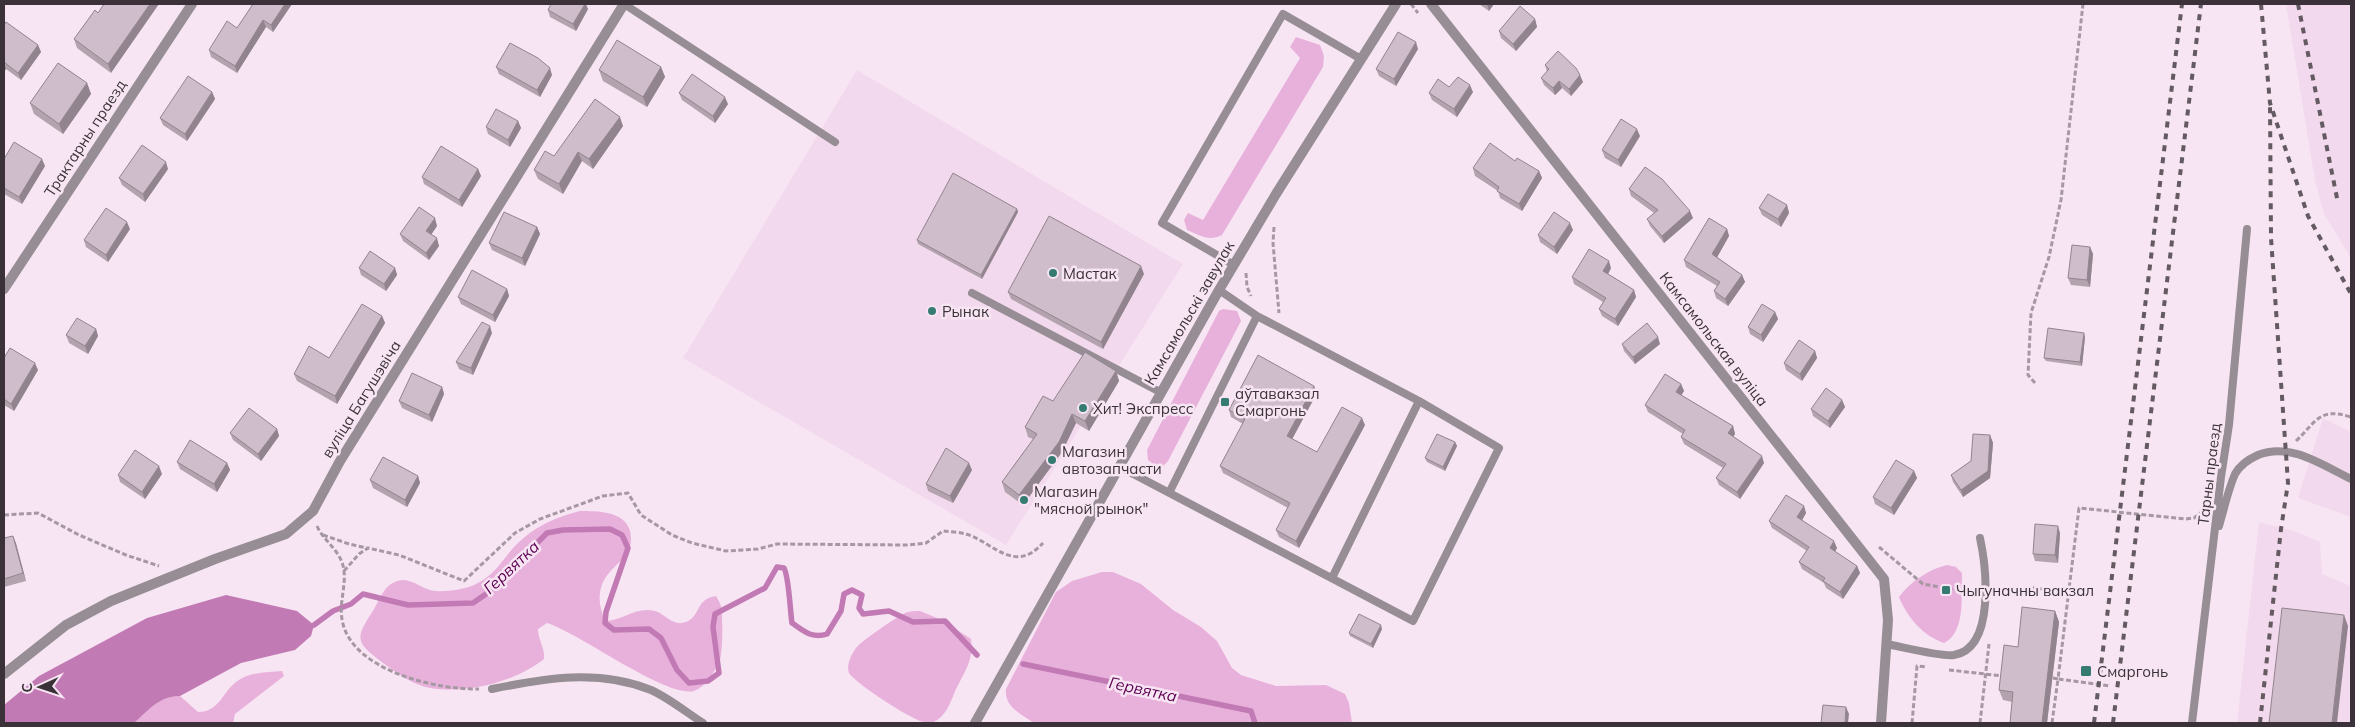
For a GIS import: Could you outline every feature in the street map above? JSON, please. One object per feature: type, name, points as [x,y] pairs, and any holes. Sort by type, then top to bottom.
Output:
[{"type":"street","name":"Трактарны праезд","points":[[4,289],[192,4]]},
{"type":"street","name":"вуліца Багушэвіча","points":[[4,674],[66,625],[111,601],[286,534],[314,511],[340,461],[624,4]]},
{"type":"street","name":"Камсамольскі завулак","points":[[975,723],[1160,392],[1234,264],[1396,4]]},
{"type":"street","name":"Камсамольская вуліца","points":[[1431,4],[1884,579],[1888,620],[1881,723]]},
{"type":"lane","points":[[624,4],[835,142]]},
{"type":"lane","points":[[1234,264],[1162,223],[1283,14],[1361,59]]},
{"type":"lane","name":"Тарны праезд","points":[[2192,723],[2229,425],[2247,229]]},
{"type":"lane","points":[[1120,466],[1413,621],[1499,448],[1418,401],[1257,316],[1219,290]]},
{"type":"lane","points":[[972,293],[1160,392]]},
{"type":"lane","points":[[1170,491],[1257,316]]},
{"type":"lane","points":[[1332,578],[1418,401]]},
{"type":"lane","points":[[2214,542],[2235,475],[2241,465],[2250,458],[2270,450],[2287,450],[2351,479]]},
{"type":"lane","points":[[1886,644],[1941,655],[1956,655],[1969,648],[1980,631],[1985,594],[1986,574],[1980,538]]},
{"type":"lane","points":[[492,688],[551,677],[601,678],[627,682],[653,691],[703,723]]},
{"type":"path","points":[[2035,383],[2028,375],[2031,313],[2050,256],[2061,200],[2083,4]]},
{"type":"path","points":[[1270,230],[1275,223],[1273,243],[1280,321]]},
{"type":"path","points":[[1246,269],[1247,287],[1255,304]]},
{"type":"path","points":[[2294,442],[2323,414],[2334,413],[2351,417]]},
{"type":"path","points":[[319,532],[327,537],[399,555],[464,581],[515,533],[540,519],[602,496],[628,494],[641,515],[672,535],[726,551],[758,549],[778,544],[909,545],[926,543],[943,531],[967,534],[998,553],[1018,556],[1033,553],[1042,543]]},
{"type":"path","points":[[2052,723],[2079,508],[2185,519]]},
{"type":"path","points":[[314,511],[314,520],[319,532],[338,552],[344,571],[341,597],[342,622],[346,634],[358,652],[378,666],[447,688],[492,688]]},
{"type":"path","points":[[4,515],[38,513],[80,535],[126,555],[181,574]]},
{"type":"path","points":[[1872,542],[1923,584],[1985,594]]},
{"type":"path","points":[[344,571],[359,554],[368,548]]},
{"type":"path","points":[[1994,605],[1995,595],[2034,588],[2075,593]]},
{"type":"path","points":[[1980,723],[1990,634]]},
{"type":"path","points":[[1912,723],[1917,666],[1926,667]]},
{"type":"path","points":[[1946,669],[2006,676]]},
{"type":"path","points":[[2053,678],[2110,686]]},
{"type":"shaded area","points":[[2286,4],[2351,4],[2351,258],[2324,214],[2315,181]]},
{"type":"shaded area","points":[[1296,37],[1320,45],[1324,56],[1323,67],[1222,235],[1208,238],[1187,230],[1184,220],[1188,213],[1203,220],[1300,58],[1290,47]]},
{"type":"shaded area","name":"Рынак","points":[[857,70],[1183,264],[1006,545],[683,358]]},
{"type":"shaded area","points":[[1223,309],[1237,311],[1241,321],[1168,461],[1163,466],[1157,467],[1148,460],[1147,450],[1219,311]]},
{"type":"shaded area","points":[[2323,418],[2351,432],[2351,517],[2298,498]]},
{"type":"shaded area","points":[[580,511],[602,512],[616,516],[627,524],[630,531],[631,543],[628,551],[608,574],[601,588],[600,605],[606,621],[642,610],[648,610],[655,611],[673,622],[686,622],[694,616],[705,600],[716,596],[722,611],[720,659],[709,679],[698,689],[694,691],[681,691],[664,685],[562,629],[547,623],[538,629],[544,659],[505,680],[475,688],[444,689],[430,688],[417,684],[383,663],[362,644],[360,639],[363,627],[384,592],[391,584],[403,580],[430,590],[440,591],[450,591],[474,585],[488,576],[530,532],[555,519]]},
{"type":"shaded area","points":[[2259,522],[2294,531],[2320,542],[2322,574],[2351,586],[2351,723],[2237,723]]},
{"type":"shaded area","points":[[1947,565],[1956,567],[1962,573],[1962,602],[1956,631],[1944,643],[1929,636],[1917,625],[1906,612],[1899,597],[1920,577]]},
{"type":"shaded area","points":[[1102,572],[1113,572],[1141,584],[1173,610],[1201,627],[1217,641],[1232,668],[1241,675],[1276,686],[1326,685],[1345,694],[1349,703],[1352,723],[1034,723],[1014,709],[1008,701],[1006,689],[1056,592],[1072,581]]},
{"type":"shaded area","points":[[226,595],[297,611],[314,625],[311,636],[295,650],[241,663],[180,696],[160,701],[134,723],[4,723],[4,705],[39,676],[147,618]]},
{"type":"shaded area","points":[[920,611],[942,620],[971,639],[972,646],[968,665],[947,710],[939,719],[929,723],[913,717],[887,702],[862,685],[848,670],[852,654],[864,640],[905,613]]},
{"type":"shaded area","points":[[282,671],[284,676],[235,714],[233,723],[134,723],[160,701],[173,697],[180,696],[198,712],[211,709],[220,701],[231,686],[246,676]]},
{"type":"building","points":[[104,4],[150,4],[108,64],[74,39],[95,10],[98,13]]},
{"type":"building","points":[[253,4],[285,4],[271,25],[263,20],[235,66],[209,50],[227,21],[237,28]]},
{"type":"building","points":[[551,4],[585,4],[573,24],[548,10]]},
{"type":"building","points":[[1520,6],[1535,19],[1513,44],[1499,31]]},
{"type":"building","points":[[6,22],[38,45],[18,73],[4,62],[4,25]]},
{"type":"building","points":[[1398,32],[1416,42],[1394,79],[1376,69]]},
{"type":"building","points":[[617,40],[661,67],[643,97],[599,70]]},
{"type":"building","points":[[510,43],[538,58],[550,68],[537,90],[496,67]]},
{"type":"building","points":[[1558,51],[1576,68],[1580,75],[1569,89],[1559,81],[1553,88],[1541,78],[1549,69],[1545,65]]},
{"type":"building","points":[[58,63],[87,83],[59,124],[30,103]]},
{"type":"building","points":[[692,74],[725,97],[713,116],[679,93]]},
{"type":"building","points":[[188,76],[212,92],[185,134],[160,118]]},
{"type":"building","points":[[1458,77],[1470,85],[1454,109],[1429,93],[1438,79],[1449,87]]},
{"type":"building","points":[[595,99],[620,117],[589,159],[578,152],[559,184],[534,170],[545,151],[554,156]]},
{"type":"building","points":[[496,109],[518,121],[508,140],[486,127]]},
{"type":"building","points":[[1621,119],[1637,129],[1618,160],[1602,150]]},
{"type":"building","points":[[14,142],[42,159],[19,197],[4,188],[4,159]]},
{"type":"building","points":[[1490,143],[1515,161],[1517,158],[1539,171],[1519,204],[1497,191],[1499,187],[1473,168]]},
{"type":"building","points":[[142,145],[166,162],[143,194],[119,178]]},
{"type":"building","points":[[441,146],[478,169],[459,200],[422,177]]},
{"type":"building","points":[[1645,167],[1662,179],[1690,211],[1662,236],[1647,219],[1658,210],[1629,189]]},
{"type":"building","points":[[953,173],[1017,209],[981,275],[917,240]]},
{"type":"building","points":[[1768,194],[1787,205],[1778,219],[1759,208]]},
{"type":"building","points":[[419,207],[435,218],[426,231],[437,238],[426,253],[400,234]]},
{"type":"building","points":[[106,208],[127,222],[106,255],[84,240]]},
{"type":"building","points":[[504,212],[537,227],[522,258],[489,243]]},
{"type":"building","points":[[1554,212],[1570,223],[1554,247],[1538,235]]},
{"type":"building","points":[[1049,216],[1141,266],[1101,342],[1008,292]]},
{"type":"building","points":[[1709,218],[1727,229],[1712,254],[1742,275],[1725,299],[1714,291],[1720,282],[1684,260]]},
{"type":"building","points":[[2072,245],[2090,247],[2087,280],[2068,278]]},
{"type":"building","points":[[1589,249],[1609,261],[1603,271],[1634,290],[1615,319],[1599,309],[1606,298],[1572,277]]},
{"type":"building","points":[[370,251],[395,268],[384,284],[359,268]]},
{"type":"building","points":[[472,270],[507,289],[493,315],[458,297]]},
{"type":"building","points":[[362,304],[382,316],[335,396],[294,374],[309,346],[329,358]]},
{"type":"building","points":[[1762,304],[1775,312],[1761,335],[1748,327]]},
{"type":"building","points":[[77,318],[96,329],[85,346],[66,335]]},
{"type":"building","points":[[482,322],[490,326],[471,368],[456,362]]},
{"type":"building","points":[[1647,323],[1658,337],[1633,357],[1622,344]]},
{"type":"building","points":[[2048,328],[2084,333],[2080,362],[2044,358]]},
{"type":"building","points":[[1799,340],[1815,351],[1800,374],[1784,363]]},
{"type":"building","points":[[10,348],[35,363],[11,404],[4,399],[4,358]]},
{"type":"building","points":[[1085,352],[1116,371],[1085,421],[1072,414],[1059,442],[1019,495],[1002,482],[1037,434],[1025,427],[1043,396],[1053,401]]},
{"type":"building","points":[[1258,355],[1314,386],[1287,436],[1317,452],[1342,407],[1362,418],[1296,541],[1276,530],[1290,503],[1220,466],[1245,419],[1229,410]]},
{"type":"building","points":[[412,373],[442,387],[429,415],[399,401]]},
{"type":"building","points":[[1665,374],[1681,384],[1676,392],[1733,426],[1728,433],[1762,456],[1737,492],[1716,478],[1726,464],[1681,437],[1685,430],[1645,405]]},
{"type":"building","points":[[1826,388],[1842,400],[1828,421],[1811,409]]},
{"type":"building","points":[[249,408],[277,429],[258,454],[230,433]]},
{"type":"building","points":[[1437,434],[1455,442],[1443,467],[1425,458]]},
{"type":"building","points":[[1973,434],[1990,435],[1988,471],[1961,490],[1951,475],[1971,461]]},
{"type":"building","points":[[190,440],[227,463],[214,484],[177,462]]},
{"type":"building","points":[[946,448],[969,463],[950,496],[926,484]]},
{"type":"building","points":[[135,450],[159,466],[142,492],[118,475]]},
{"type":"building","points":[[383,457],[418,476],[405,500],[370,480]]},
{"type":"building","points":[[1896,460],[1914,471],[1891,508],[1873,497]]},
{"type":"building","points":[[1786,495],[1804,506],[1797,517],[1834,541],[1830,548],[1857,566],[1840,592],[1823,581],[1825,578],[1799,562],[1809,547],[1769,521]]},
{"type":"building","points":[[2035,524],[2058,526],[2055,555],[2033,554]]},
{"type":"building","points":[[13,536],[23,573],[4,579],[4,538]]},
{"type":"building","name":"Смаргонь","points":[[2022,607],[2055,611],[2042,723],[2010,723],[2013,692],[1999,690],[2004,645],[2018,647]]},
{"type":"building","points":[[2282,608],[2344,615],[2332,723],[2269,723]]},
{"type":"building","points":[[1359,614],[1381,625],[1371,644],[1349,633]]},
{"type":"building","points":[[1823,705],[1846,707],[1845,723],[1821,723]]},
{"type":"waterway","name":"Гервятка","points":[[314,625],[333,611],[351,604],[363,594],[408,605],[473,603],[486,594],[547,533],[563,530],[610,529],[622,535],[628,548],[606,612],[605,623],[614,630],[649,629],[661,638],[677,670],[689,683],[708,681],[719,673],[713,627],[715,614],[765,588],[777,567],[784,568],[786,572],[792,623],[812,635],[827,634],[841,611],[844,594],[852,590],[862,595],[859,608],[863,614],[889,611],[913,622],[945,621],[977,655]]},
{"type":"waterway","name":"Гервятка","points":[[1023,664],[1251,711],[1255,723]]},
{"type":"railway","points":[[2094,723],[2182,4]]},
{"type":"railway","points":[[2113,723],[2201,4]]},
{"type":"railway","points":[[2261,4],[2270,103],[2308,216],[2351,294]]},
{"type":"railway","points":[[2298,4],[2338,203]]},
{"type":"railway","points":[[2260,723],[2281,529],[2288,483],[2271,238],[2270,103]]},
{"type":"place","name":"Мастак","points":[[1053,273]]},
{"type":"place","name":"Рынак","points":[[932,311]]},
{"type":"place","name":"аўтавакзал Смаргонь","points":[[1225,402]]},
{"type":"place","name":"Хит! Экспресс","points":[[1083,408]]},
{"type":"place","name":"Магазин автозапчасти","points":[[1052,460]]},
{"type":"place","name":"Магазин \"мясной рынок\"","points":[[1024,500]]},
{"type":"place","name":"Чыгуначны вакзал","points":[[1946,590]]},
{"type":"place","name":"Смаргонь","points":[[2086,671]]}]
